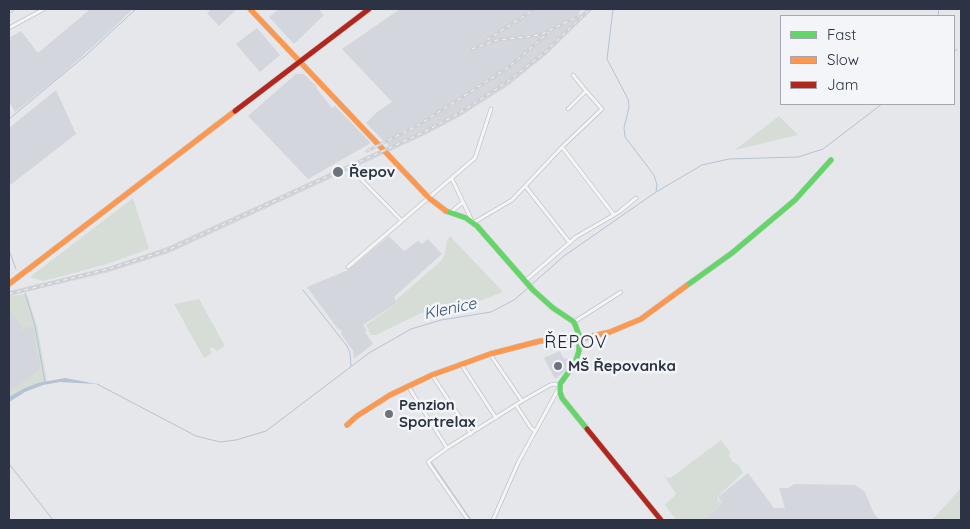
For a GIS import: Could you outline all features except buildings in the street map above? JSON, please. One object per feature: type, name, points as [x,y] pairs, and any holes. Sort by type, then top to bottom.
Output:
[{"type":"street","points":[[9,28],[44,9]]},
{"type":"street","points":[[250,9],[429,198],[450,213],[466,218],[473,223],[533,290],[577,326],[580,339],[577,360],[562,380],[518,463],[493,520]]},
{"type":"street","points":[[9,284],[369,9]]},
{"type":"street","points":[[473,223],[512,200],[562,146],[602,108],[573,75]]},
{"type":"street","points":[[568,109],[586,91]]},
{"type":"street","points":[[348,267],[476,158],[491,109]]},
{"type":"street","points":[[562,146],[614,215]]},
{"type":"street","points":[[347,425],[357,416],[390,395],[432,375],[461,364],[490,354],[540,342],[580,339],[610,332],[641,319],[732,253],[795,200],[831,160]]},
{"type":"street","points":[[353,171],[402,221]]},
{"type":"street","points":[[452,179],[473,223]]},
{"type":"street","points":[[526,186],[570,243]]},
{"type":"street","points":[[526,282],[570,243],[614,215],[636,198]]},
{"type":"street","points":[[450,213],[462,202]]},
{"type":"street","points":[[574,322],[621,292]]},
{"type":"street","points":[[490,354],[522,401]]},
{"type":"street","points":[[461,364],[496,418]]},
{"type":"street","points":[[432,375],[470,434]]},
{"type":"street","points":[[468,520],[428,462],[447,448],[550,384],[560,386]]},
{"type":"street","points":[[408,386],[447,448]]},
{"type":"street","points":[[560,386],[562,398],[571,412],[661,520]]},
{"type":"street","points":[[516,405],[530,428],[535,431]]},
{"type":"shaded area","points":[[86,9],[133,9],[59,77],[15,112],[9,102],[9,38],[21,31],[38,53],[88,11]]},
{"type":"shaded area","points":[[211,9],[237,9],[219,26],[207,13]]},
{"type":"shaded area","points":[[279,9],[318,9],[324,15],[294,44],[269,17]]},
{"type":"shaded area","points":[[400,9],[582,9],[575,20],[586,9],[593,9],[546,55],[509,85],[459,117],[425,135],[169,253],[109,272],[9,296],[9,291],[108,267],[167,247],[389,146],[366,123],[377,112],[392,102],[342,49]]},
{"type":"shaded area","points":[[257,28],[280,55],[260,72],[236,44]]},
{"type":"shaded area","points":[[296,74],[304,74],[316,86],[332,108],[335,106],[371,143],[308,179],[248,116]]},
{"type":"shaded area","points":[[56,90],[76,134],[9,186],[9,128]]},
{"type":"shaded area","points":[[779,116],[798,135],[735,150]]},
{"type":"shaded area","points":[[133,198],[149,249],[104,265],[43,281],[30,277]]},
{"type":"shaded area","points":[[389,236],[404,251],[418,241],[422,244],[428,239],[442,254],[394,297],[397,303],[363,325],[373,344],[354,359],[353,351],[341,334],[342,331],[338,329],[307,287],[348,270]]},
{"type":"shaded area","points":[[450,236],[503,292],[472,304],[421,313],[376,335],[371,335],[366,325],[397,303],[396,300],[442,260],[447,240]]},
{"type":"shaded area","points":[[27,294],[37,326],[47,381],[23,389],[9,397],[9,391],[37,372],[40,367],[34,330],[29,326],[22,330],[20,329],[22,327],[9,311],[9,296]]},
{"type":"shaded area","points":[[9,298],[37,329],[46,379],[29,382],[9,395]]},
{"type":"shaded area","points":[[199,299],[225,346],[217,351],[212,347],[210,348],[212,354],[204,358],[174,304]]},
{"type":"shaded area","name":"MŠ Řepovanka","points":[[560,351],[563,358],[573,360],[563,373],[555,379],[544,358]]},
{"type":"shaded area","points":[[721,440],[730,452],[729,456],[733,462],[739,465],[743,473],[719,495],[717,500],[723,503],[703,520],[676,520],[665,505],[676,494],[663,474],[667,478],[672,477]]},
{"type":"shaded area","points":[[748,473],[774,508],[785,508],[779,488],[788,488],[794,484],[855,485],[865,492],[874,514],[880,520],[703,520],[723,503],[719,496]]},
{"type":"shaded area","points":[[961,488],[961,520],[932,520]]},
{"type":"water","points":[[65,378],[97,384],[60,382],[43,385],[25,392],[9,402],[9,397],[23,389],[38,383]]},
{"type":"waterway","points":[[9,14],[15,9]]},
{"type":"waterway","points":[[9,119],[85,56],[136,9]]},
{"type":"waterway","points":[[613,9],[607,59],[628,99],[629,107],[624,128],[625,137],[654,175],[657,185],[656,191]]},
{"type":"waterway","name":"Klenice","points":[[938,15],[939,9]]},
{"type":"waterway","name":"Klenice","points":[[531,285],[564,256],[656,192],[702,165],[729,159],[798,157],[823,149],[881,105]]},
{"type":"waterway","points":[[9,250],[16,269]]},
{"type":"waterway","name":"Klenice","points":[[97,384],[196,436],[220,442],[236,440],[266,431],[369,353],[411,329],[441,320],[491,312],[514,300],[528,288]]},
{"type":"waterway","points":[[303,290],[347,346],[350,353],[351,366]]},
{"type":"waterway","points":[[25,293],[35,326],[45,382]]},
{"type":"waterway","points":[[432,463],[471,520]]},
{"type":"waterway","points":[[10,465],[53,520]]},
{"type":"railway","points":[[487,40],[535,9]]},
{"type":"railway","points":[[9,294],[108,269],[168,250],[424,132],[458,114],[507,82],[544,53],[590,9]]},
{"type":"railway","points":[[472,49],[497,40],[542,34],[579,16]]},
{"type":"railway","points":[[367,151],[417,126],[509,67],[549,32]]},
{"type":"traffic: fast","points":[[686,286],[732,253],[795,200],[831,160]]},
{"type":"traffic: fast","points":[[446,211],[466,218],[477,226],[533,290],[553,308],[574,322],[579,335],[579,351],[575,363],[560,384],[560,392],[562,398],[587,429]]},
{"type":"traffic: slow","points":[[250,9],[429,198],[446,211]]},
{"type":"traffic: slow","points":[[9,284],[235,111]]},
{"type":"traffic: slow","points":[[347,425],[357,416],[390,395],[432,375],[490,354],[540,341],[580,339],[610,332],[641,319],[686,286]]},
{"type":"traffic: jam","points":[[235,111],[369,9]]},
{"type":"traffic: jam","points":[[587,429],[661,520]]},
{"type":"place","name":"Řepov","points":[[338,172]]},
{"type":"place","name":"MŠ Řepovanka","points":[[558,366]]},
{"type":"place","name":"Penzion Sportrelax","points":[[389,414]]},
{"type":"district","name":"ŘEPOV","points":[[576,343]]}]
